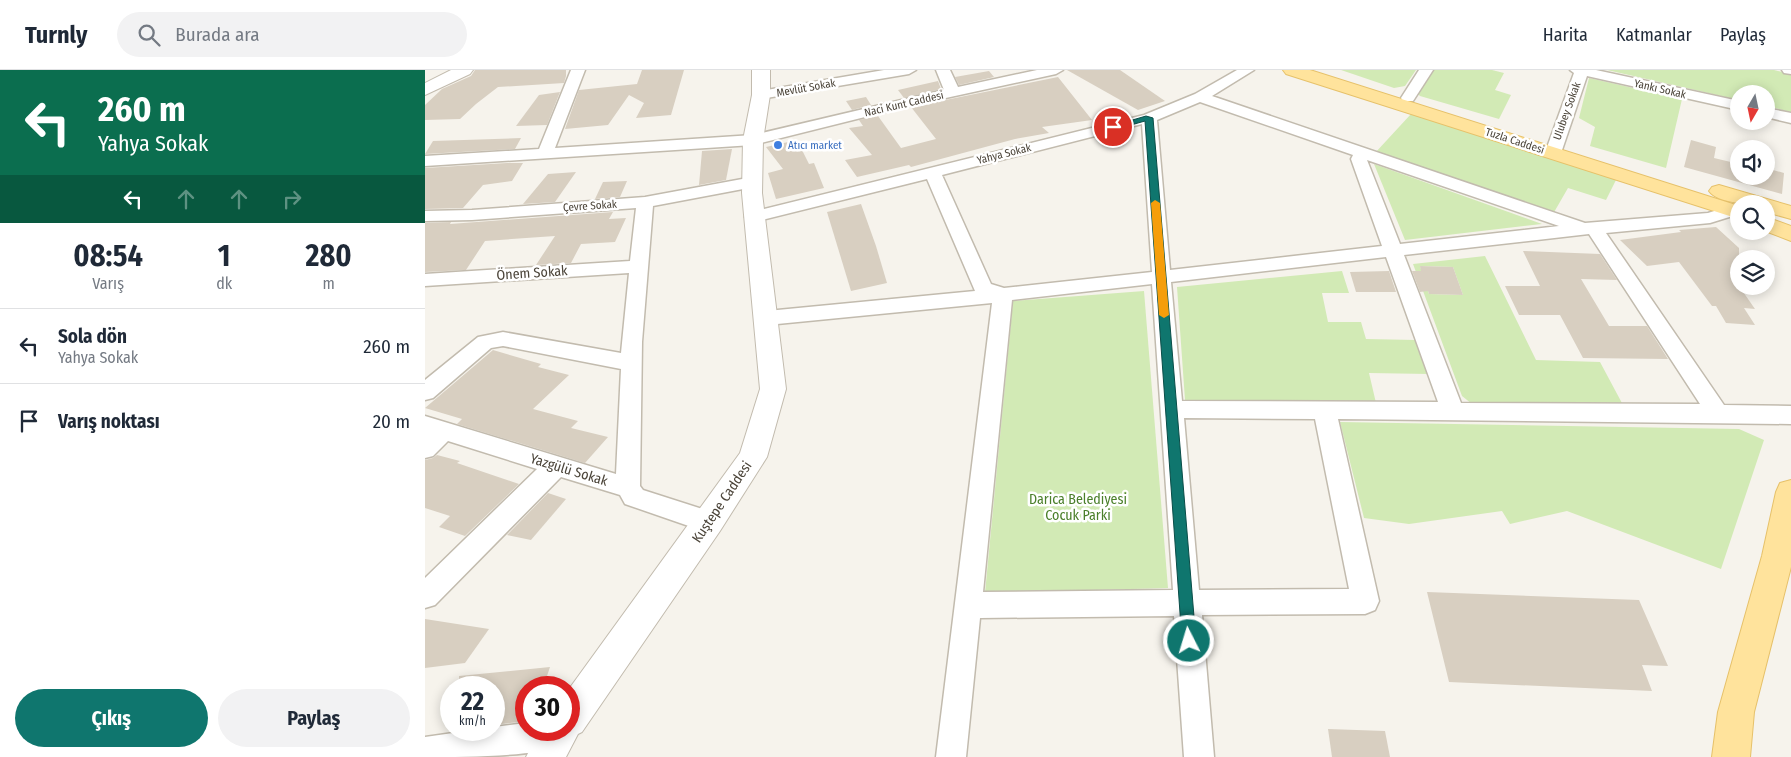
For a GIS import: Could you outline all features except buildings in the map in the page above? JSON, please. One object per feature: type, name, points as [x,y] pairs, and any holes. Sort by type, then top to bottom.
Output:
[{"type":"main road","name":"Tuzla Caddesi","points":[[1292,70],[1554,148],[1731,195]]},
{"type":"main road","name":"Tuzla Caddesi","points":[[1321,70],[1730,209]]},
{"type":"main road","name":"Tuzla Caddesi","points":[[1775,207],[1791,212]]},
{"type":"main road","points":[[1775,228],[1791,234]]},
{"type":"main road","points":[[1731,757],[1736,712],[1784,559],[1791,492]]},
{"type":"street","points":[[425,90],[463,70]]},
{"type":"street","points":[[545,154],[578,70]]},
{"type":"street","name":"Mevlüt Sokak","points":[[761,83],[909,70]]},
{"type":"street","points":[[943,70],[953,93]]},
{"type":"street","name":"Naci Kunt Caddesi","points":[[425,161],[753,140],[1057,70]]},
{"type":"street","name":"Yahya Sokak","points":[[754,218],[1149,118],[1200,97],[1247,70]]},
{"type":"street","points":[[1408,98],[1426,70]]},
{"type":"street","name":"Ulubey Sokak","points":[[1554,148],[1580,70]]},
{"type":"street","name":"Yankı Sokak","points":[[1580,70],[1730,104]]},
{"type":"street","name":"Kuştepe Caddesi","points":[[580,704],[753,457],[773,389],[767,318],[754,218],[753,140],[761,83]]},
{"type":"street","points":[[1200,97],[1589,229],[1718,413]]},
{"type":"street","points":[[1775,114],[1791,118]]},
{"type":"street","points":[[1149,118],[1199,757]]},
{"type":"street","points":[[1362,153],[1359,159],[1453,412]]},
{"type":"street","points":[[932,172],[983,288],[1003,295]]},
{"type":"street","name":"Çevre Sokak","points":[[425,216],[472,215],[645,202],[753,182]]},
{"type":"street","points":[[627,488],[632,363],[645,202]]},
{"type":"street","points":[[767,318],[1003,295],[1589,229],[1710,218],[1730,213]]},
{"type":"street","name":"Önem Sokak","points":[[425,280],[639,266]]},
{"type":"street","points":[[952,749],[1003,295]]},
{"type":"street","points":[[425,392],[485,342],[503,338],[632,363]]},
{"type":"street","points":[[1171,409],[1791,415]]},
{"type":"street","points":[[968,605],[1365,601],[1325,410]]},
{"type":"street","points":[[425,448],[434,428]]},
{"type":"street","name":"Yazgülü Sokak","points":[[434,428],[627,488],[634,497],[709,522]]},
{"type":"street","points":[[425,596],[556,466]]},
{"type":"street","points":[[425,752],[515,740]]},
{"type":"green space","points":[[1341,70],[1416,70],[1405,86],[1394,88]]},
{"type":"green space","points":[[1432,70],[1492,70],[1504,73],[1495,90],[1511,95],[1499,119],[1420,96],[1417,93]]},
{"type":"green space","points":[[1607,70],[1774,70],[1791,74],[1791,112],[1775,108],[1775,85],[1730,85],[1730,98]]},
{"type":"green space","points":[[1589,78],[1682,99],[1666,168],[1590,146],[1595,127],[1579,118]]},
{"type":"green space","points":[[1411,114],[1617,178],[1606,200],[1568,188],[1553,214],[1375,153]]},
{"type":"green space","points":[[1374,164],[1542,224],[1405,240]]},
{"type":"green space","points":[[1485,256],[1536,360],[1600,362],[1623,405],[1472,404],[1462,396],[1413,264]],"holes":[[[1420,266],[1453,267],[1463,295],[1429,294]]]},
{"type":"green space","points":[[1342,271],[1349,293],[1322,293],[1328,322],[1361,322],[1366,339],[1416,340],[1429,374],[1369,373],[1376,403],[1185,400],[1177,287]]},
{"type":"green space","name":"Darica Belediyesi Cocuk Parki","points":[[1144,291],[1168,588],[985,593],[1013,301]]},
{"type":"green space","points":[[1340,422],[1739,429],[1764,440],[1721,569],[1567,511],[1510,524],[1502,511],[1409,524],[1364,518]]},
{"type":"slow traffic","points":[[1155,203],[1164,315]]},
{"type":"place","name":"Atıcı market","points":[[778,145]]},
{"type":"route","points":[[1113,127],[1149,118],[1189,641]]}]
